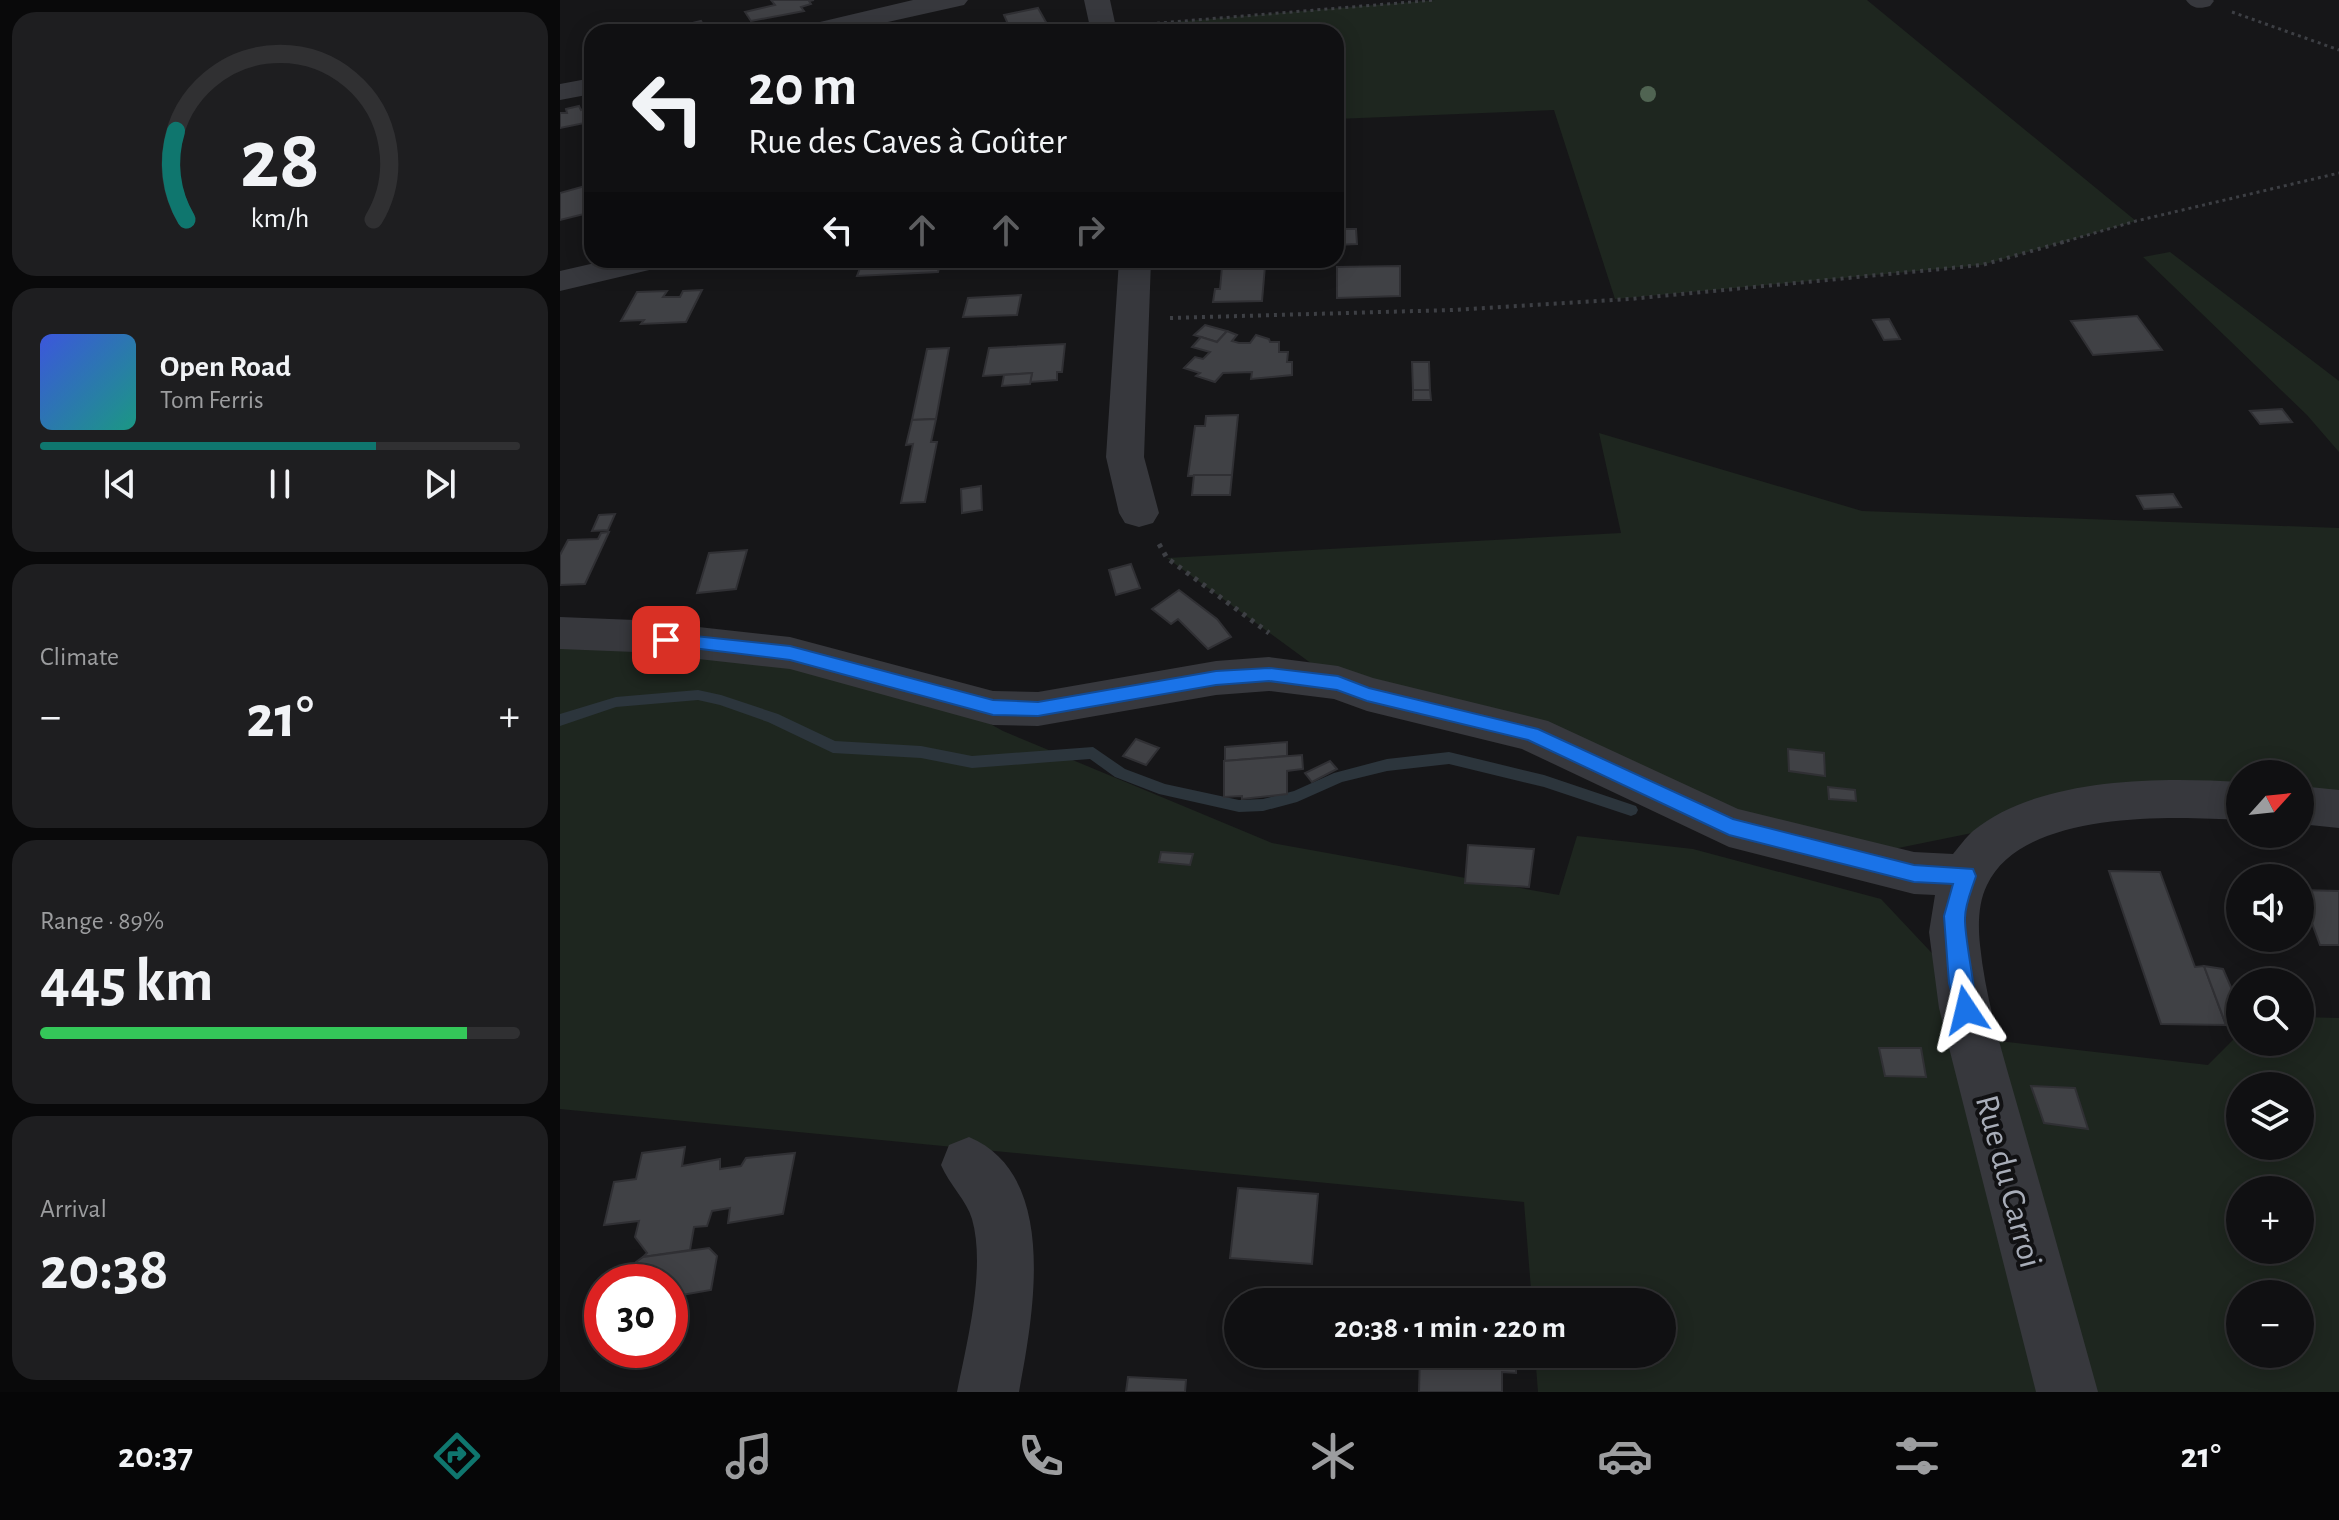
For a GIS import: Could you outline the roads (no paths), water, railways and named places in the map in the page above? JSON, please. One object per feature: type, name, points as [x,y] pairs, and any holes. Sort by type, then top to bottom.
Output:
[{"type":"street","points":[[843,24],[955,0]]},
{"type":"street","points":[[1097,0],[1103,24]]},
{"type":"street","points":[[560,92],[584,88]]},
{"type":"street","points":[[560,281],[616,268]]},
{"type":"street","points":[[1135,268],[1125,457],[1139,513]]},
{"type":"street","points":[[560,633],[635,636],[790,653],[993,708],[1038,709],[1216,678],[1269,674],[1338,683],[1367,694],[1532,734],[1729,827],[1914,873],[1966,876],[1982,852],[2007,832],[2062,810],[2154,797],[2226,800]]},
{"type":"street","points":[[2314,806],[2339,809]]},
{"type":"street","name":"Rue du Carroi","points":[[1966,876],[1954,916],[1960,983],[2067,1392]]},
{"type":"street","points":[[969,1165],[990,1192],[1006,1243],[988,1392]]},
{"type":"waterway","points":[[560,720],[616,702],[698,695],[773,718],[833,747],[921,752],[972,762],[1093,753],[1120,773],[1164,790],[1239,806],[1263,805],[1297,796],[1339,777],[1387,765],[1449,758],[1544,781],[1631,810]]}]
